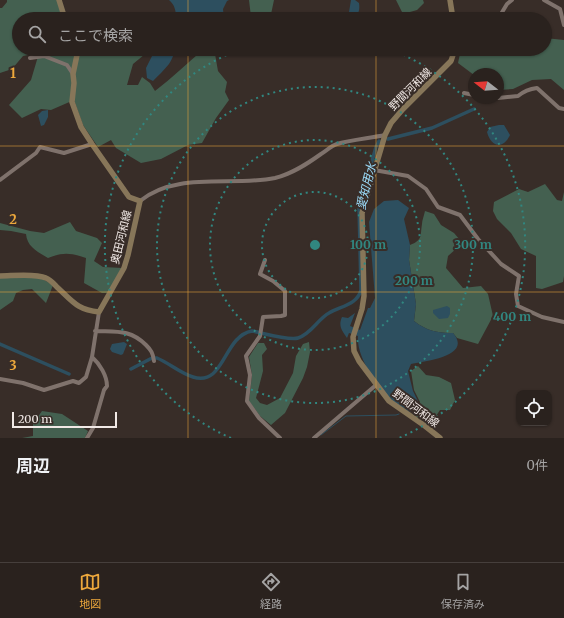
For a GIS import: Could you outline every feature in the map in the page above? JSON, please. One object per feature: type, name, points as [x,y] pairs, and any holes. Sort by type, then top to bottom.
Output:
[{"type":"main road","points":[[59,0],[63,12]]},
{"type":"main road","points":[[450,0],[452,12]]},
{"type":"main road","name":"奥田河和線","points":[[76,56],[73,74],[74,82],[72,102],[81,126],[129,197],[140,201],[124,268],[99,312]]},
{"type":"main road","name":"野間河和線","points":[[440,438],[426,426],[393,406],[356,356],[353,337],[362,309],[365,290],[362,212],[384,135],[391,123],[403,109],[451,61],[453,56]]},
{"type":"main road","points":[[0,276],[40,276],[46,278],[76,305],[87,311],[99,312]]},
{"type":"street","points":[[503,12],[512,0]]},
{"type":"street","points":[[544,0],[560,9],[564,25]]},
{"type":"street","points":[[30,58],[44,56],[67,65],[73,74]]},
{"type":"street","points":[[504,97],[518,96],[522,92],[537,88],[559,108],[564,109]]},
{"type":"street","points":[[464,93],[468,94]]},
{"type":"street","points":[[140,201],[160,190],[182,183],[229,182],[274,178],[287,174],[310,162],[336,144],[384,135]]},
{"type":"street","points":[[0,180],[36,153],[40,147],[64,153],[92,144]]},
{"type":"street","points":[[374,170],[408,176],[426,189],[438,207],[460,215],[478,239],[502,264],[518,276],[516,294],[518,306],[542,317],[564,322]]},
{"type":"street","points":[[265,260],[260,274],[273,281],[285,291],[285,314],[281,316],[263,317],[260,336],[246,356],[250,375],[247,401],[259,418],[280,438]]},
{"type":"street","points":[[0,379],[23,383],[44,390],[73,381],[79,383],[86,377],[92,357],[99,312]]},
{"type":"street","points":[[95,331],[127,333],[138,337],[150,349],[153,354],[154,361]]},
{"type":"street","points":[[87,438],[93,428],[104,390],[107,386],[102,369],[92,357]]},
{"type":"street","points":[[314,438],[376,385]]},
{"type":"green space","points":[[7,0],[57,0],[61,12],[12,12],[12,56],[23,56],[12,69],[0,73],[0,8],[2,8]]},
{"type":"green space","points":[[249,0],[274,0],[271,12],[250,12]]},
{"type":"green space","points":[[396,0],[423,0],[424,3],[417,10],[402,12]]},
{"type":"green space","points":[[552,39],[564,40],[564,90],[551,79],[532,80],[513,89],[504,90],[504,68],[468,68],[468,70],[458,63],[460,56],[552,56]]},
{"type":"green space","points":[[38,56],[143,56],[133,64],[127,85],[138,85],[142,77],[150,83],[155,91],[196,56],[215,56],[218,71],[227,82],[225,92],[229,100],[216,118],[202,143],[188,145],[161,159],[141,163],[116,148],[111,140],[98,147],[83,125],[74,100],[51,110],[41,109],[22,118],[9,105],[31,80]]},
{"type":"green space","points":[[545,184],[557,200],[562,201],[564,192],[564,276],[563,282],[542,289],[536,288],[536,256],[521,249],[511,233],[497,219],[493,211],[494,202],[519,189],[528,192]]},
{"type":"green space","points":[[425,211],[434,214],[441,225],[454,233],[460,240],[457,248],[448,256],[446,268],[463,288],[481,286],[488,294],[493,316],[478,344],[457,338],[453,333],[442,333],[428,329],[414,321],[416,304],[409,260],[410,245],[417,241],[420,237]]},
{"type":"green space","points":[[70,222],[76,231],[97,238],[102,243],[94,261],[103,267],[122,268],[108,293],[102,293],[84,283],[86,258],[67,254],[48,258],[31,246],[28,242],[26,234],[0,230],[0,223],[44,233]]},
{"type":"green space","points":[[0,277],[39,277],[53,285],[46,303],[32,289],[23,290],[16,293],[13,301],[0,310]]},
{"type":"green space","points":[[309,342],[310,352],[303,378],[285,413],[271,425],[260,416],[249,401],[252,375],[249,357],[258,343],[264,343],[267,349],[262,355],[263,371],[256,398],[260,403],[267,405],[280,398],[293,373],[296,356],[303,344]]},
{"type":"green space","points":[[418,366],[426,375],[439,377],[451,383],[455,400],[450,410],[440,410],[434,419],[426,423],[412,414],[420,402],[414,390],[411,371]]},
{"type":"green space","points":[[42,411],[62,414],[88,431],[85,438],[22,438],[33,436],[33,424]]},
{"type":"water","points":[[169,0],[229,0],[223,9],[223,12],[176,12],[173,4]]},
{"type":"water","points":[[351,0],[355,0],[359,3],[358,12],[349,12]]},
{"type":"water","points":[[152,56],[173,56],[169,64],[153,81],[147,78],[146,68]]},
{"type":"water","points":[[48,110],[48,117],[44,125],[41,126],[38,115],[42,111]]},
{"type":"water","points":[[504,125],[510,135],[504,143],[497,145],[491,141],[487,132],[490,127]]},
{"type":"water","points":[[398,200],[409,208],[404,219],[410,245],[409,260],[416,304],[414,321],[432,331],[453,333],[458,341],[457,347],[445,356],[411,364],[408,371],[413,391],[418,401],[410,412],[394,402],[381,389],[364,362],[358,344],[358,336],[349,333],[347,338],[342,331],[341,326],[342,317],[348,318],[355,313],[350,326],[360,330],[368,308],[370,308],[375,298],[369,222],[374,209],[384,201]]},
{"type":"water","points":[[447,306],[450,308],[448,318],[439,319],[433,313],[433,310]]},
{"type":"water","points":[[124,342],[127,344],[123,354],[121,355],[112,352],[110,349],[112,344]]},
{"type":"waterway","name":"愛知用水","points":[[388,139],[432,128],[474,109]]},
{"type":"waterway","name":"愛知用水","points":[[131,369],[152,358],[157,358],[188,375],[204,378],[212,375],[229,350],[242,335],[252,331],[282,338],[298,338],[307,333],[325,316],[356,299],[361,290],[359,206],[379,141]]},
{"type":"waterway","name":"愛知用水","points":[[0,344],[69,374]]},
{"type":"waterway","points":[[321,435],[346,416],[399,414]]}]
